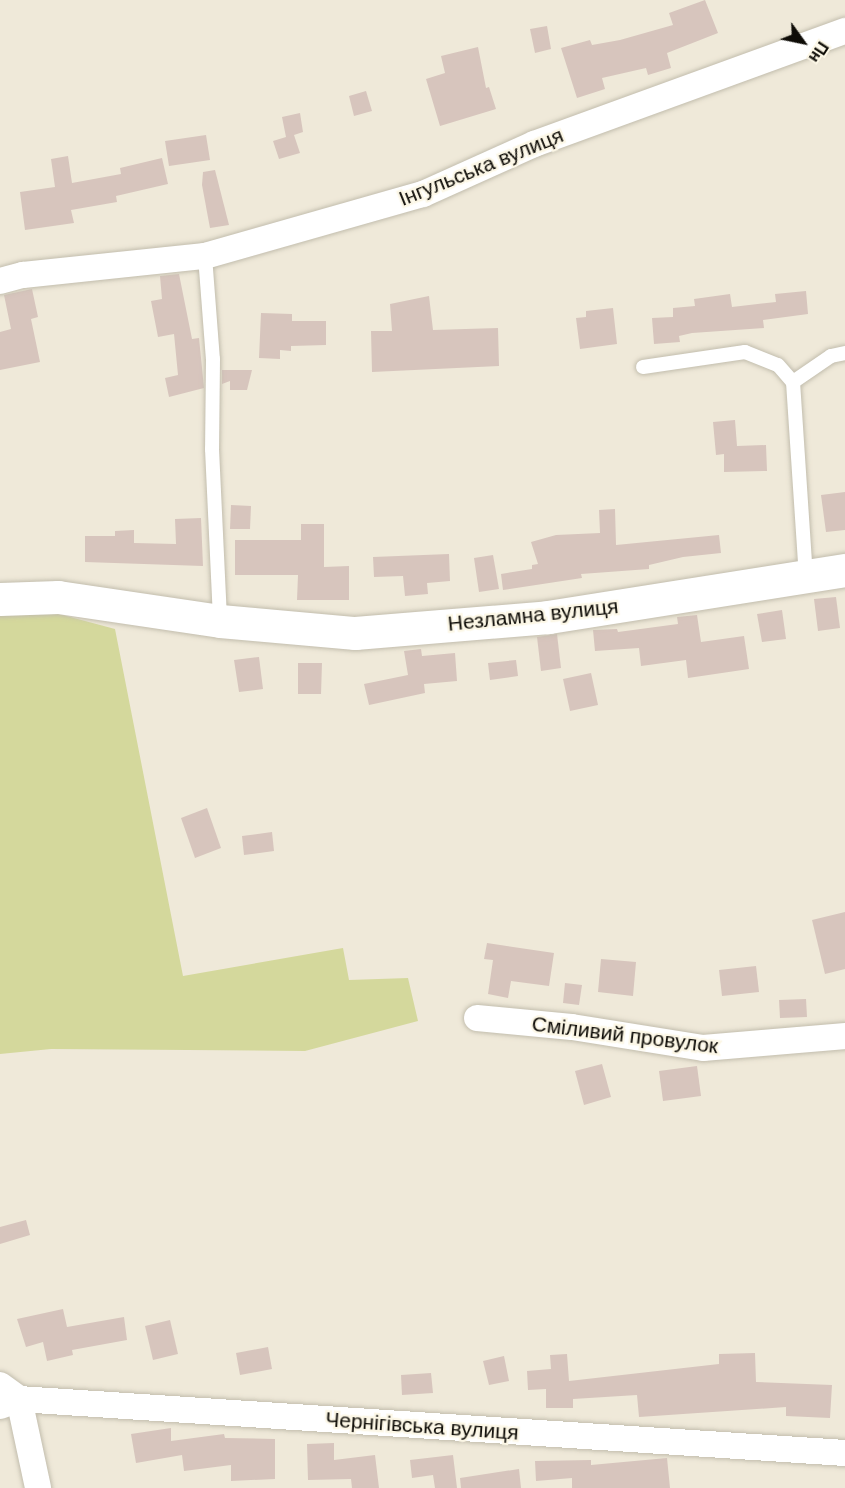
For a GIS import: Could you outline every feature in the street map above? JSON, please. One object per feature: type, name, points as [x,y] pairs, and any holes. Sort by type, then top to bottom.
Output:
[{"type":"street","name":"Інгульська вулиця","points":[[0,280],[23,274],[205,256],[423,194],[534,144],[845,31]]},
{"type":"street","name":"Незламна вулиця","points":[[0,599],[69,598],[220,621],[355,633],[548,617],[845,570]]},
{"type":"street","name":"Сміливий провулок","points":[[477,1018],[572,1027],[703,1048],[845,1036]]},
{"type":"street","name":"Чернігівська вулиця","points":[[6,1397],[845,1453]]},
{"type":"street","points":[[6,1397],[38,1488]]},
{"type":"lane","points":[[205,256],[213,359],[212,449],[220,621]]},
{"type":"lane","points":[[643,367],[745,352],[778,365],[793,382],[806,577]]},
{"type":"lane","points":[[793,382],[831,356],[845,353]]},
{"type":"green space","points":[[59,614],[115,629],[183,976],[343,948],[349,980],[408,978],[418,1021],[305,1051],[51,1049],[0,1054],[0,615]]},
{"type":"building","points":[[705,0],[718,33],[667,53],[671,68],[648,75],[646,68],[602,78],[605,89],[577,98],[561,48],[590,40],[592,45],[620,40],[673,25],[669,13]]},
{"type":"building","points":[[547,26],[551,49],[535,53],[530,29]]},
{"type":"building","points":[[478,47],[486,88],[489,87],[496,109],[440,126],[426,79],[445,73],[441,56]]},
{"type":"building","points":[[366,91],[372,111],[354,116],[349,96]]},
{"type":"building","points":[[300,113],[303,132],[294,135],[300,153],[279,159],[273,141],[286,137],[282,117]]},
{"type":"building","points":[[206,135],[210,160],[169,166],[165,141]]},
{"type":"building","points":[[68,156],[72,183],[121,174],[120,168],[162,158],[168,184],[116,196],[117,202],[71,210],[74,223],[25,230],[20,192],[55,187],[51,159]]},
{"type":"building","points":[[215,170],[229,225],[210,228],[202,185],[203,172]]},
{"type":"building","points":[[179,274],[192,339],[199,338],[204,388],[169,397],[165,378],[178,375],[174,334],[158,337],[151,301],[162,299],[160,276]]},
{"type":"building","points":[[32,289],[38,317],[31,319],[40,362],[0,370],[0,332],[11,329],[4,295]]},
{"type":"building","points":[[806,291],[808,314],[763,320],[764,328],[692,333],[679,336],[680,342],[654,344],[652,318],[673,317],[673,308],[695,306],[694,299],[730,294],[732,307],[776,302],[775,294]]},
{"type":"building","points":[[429,296],[433,330],[498,328],[499,366],[372,372],[371,331],[392,331],[390,304]]},
{"type":"building","points":[[613,308],[617,344],[580,349],[576,318],[586,317],[586,311]]},
{"type":"building","points":[[261,313],[292,314],[292,321],[326,321],[326,345],[291,346],[291,351],[280,350],[280,359],[259,358]]},
{"type":"building","points":[[222,370],[252,370],[247,390],[230,390],[230,381],[222,384]]},
{"type":"building","points":[[735,420],[737,446],[766,445],[767,471],[724,472],[724,454],[716,455],[713,422]]},
{"type":"building","points":[[845,492],[845,530],[826,532],[821,495]]},
{"type":"building","points":[[231,505],[251,506],[250,529],[230,529]]},
{"type":"building","points":[[615,509],[616,545],[719,535],[721,553],[683,557],[649,565],[649,569],[581,574],[582,578],[503,590],[501,574],[532,569],[532,565],[538,564],[531,542],[556,535],[600,533],[599,510]]},
{"type":"building","points":[[201,518],[203,566],[85,562],[85,536],[115,536],[115,531],[134,530],[134,543],[176,544],[175,519]]},
{"type":"building","points":[[301,524],[324,524],[324,567],[349,566],[349,600],[297,600],[298,575],[235,575],[235,540],[301,540]]},
{"type":"building","points":[[449,554],[450,581],[427,583],[428,594],[405,596],[403,576],[374,577],[373,557]]},
{"type":"building","points":[[493,555],[499,589],[479,592],[474,558]]},
{"type":"building","points":[[836,597],[840,628],[818,631],[814,599]]},
{"type":"building","points":[[782,610],[786,639],[762,642],[757,614]]},
{"type":"building","points":[[697,615],[701,642],[744,636],[749,669],[688,678],[686,660],[641,666],[639,648],[595,651],[593,630],[617,629],[618,632],[678,624],[677,617]]},
{"type":"building","points":[[557,634],[561,668],[541,671],[537,637]]},
{"type":"building","points":[[421,649],[422,656],[455,653],[457,681],[424,684],[425,693],[369,705],[364,684],[408,675],[404,651]]},
{"type":"building","points":[[259,657],[263,689],[239,692],[234,660]]},
{"type":"building","points":[[516,660],[518,676],[490,680],[488,663]]},
{"type":"building","points":[[298,663],[322,663],[321,694],[298,694]]},
{"type":"building","points":[[591,673],[598,705],[570,711],[563,679]]},
{"type":"building","points":[[207,808],[221,848],[195,858],[181,818]]},
{"type":"building","points":[[272,832],[274,851],[244,855],[242,836]]},
{"type":"building","points":[[845,912],[845,969],[825,974],[812,920]]},
{"type":"building","points":[[487,943],[554,953],[549,986],[511,981],[508,998],[488,994],[493,960],[484,959]]},
{"type":"building","points":[[601,959],[636,962],[633,996],[598,992]]},
{"type":"building","points":[[756,966],[759,992],[722,996],[719,970]]},
{"type":"building","points":[[565,983],[582,985],[579,1005],[563,1003]]},
{"type":"building","points":[[806,999],[807,1017],[780,1018],[779,1000]]},
{"type":"building","points":[[602,1064],[611,1097],[584,1105],[575,1071]]},
{"type":"building","points":[[697,1066],[701,1096],[663,1101],[659,1071]]},
{"type":"building","points":[[26,1220],[30,1235],[0,1244],[0,1227]]},
{"type":"building","points":[[63,1309],[67,1327],[124,1317],[127,1340],[72,1350],[73,1355],[47,1361],[43,1342],[26,1347],[17,1319]]},
{"type":"building","points":[[170,1320],[178,1354],[153,1360],[145,1326]]},
{"type":"building","points":[[268,1347],[272,1369],[240,1375],[236,1353]]},
{"type":"building","points":[[755,1353],[756,1382],[832,1385],[830,1418],[786,1416],[786,1407],[639,1417],[637,1395],[573,1399],[573,1408],[546,1408],[546,1389],[528,1390],[527,1371],[551,1369],[550,1355],[567,1354],[569,1381],[719,1364],[719,1354]]},
{"type":"building","points":[[504,1356],[509,1381],[489,1385],[483,1361]]},
{"type":"building","points":[[431,1373],[433,1393],[402,1395],[401,1375]]},
{"type":"building","points":[[171,1428],[171,1441],[224,1434],[225,1438],[275,1439],[275,1479],[231,1481],[231,1465],[184,1471],[182,1455],[136,1463],[131,1434]]},
{"type":"building","points":[[334,1443],[334,1460],[375,1455],[379,1488],[352,1488],[351,1479],[308,1480],[307,1444]]},
{"type":"building","points":[[453,1455],[457,1488],[435,1488],[433,1475],[412,1478],[410,1460]]},
{"type":"building","points":[[667,1458],[670,1488],[572,1488],[572,1478],[536,1481],[535,1461],[591,1460],[591,1465]]},
{"type":"building","points":[[519,1469],[521,1488],[461,1488],[460,1478]]}]
